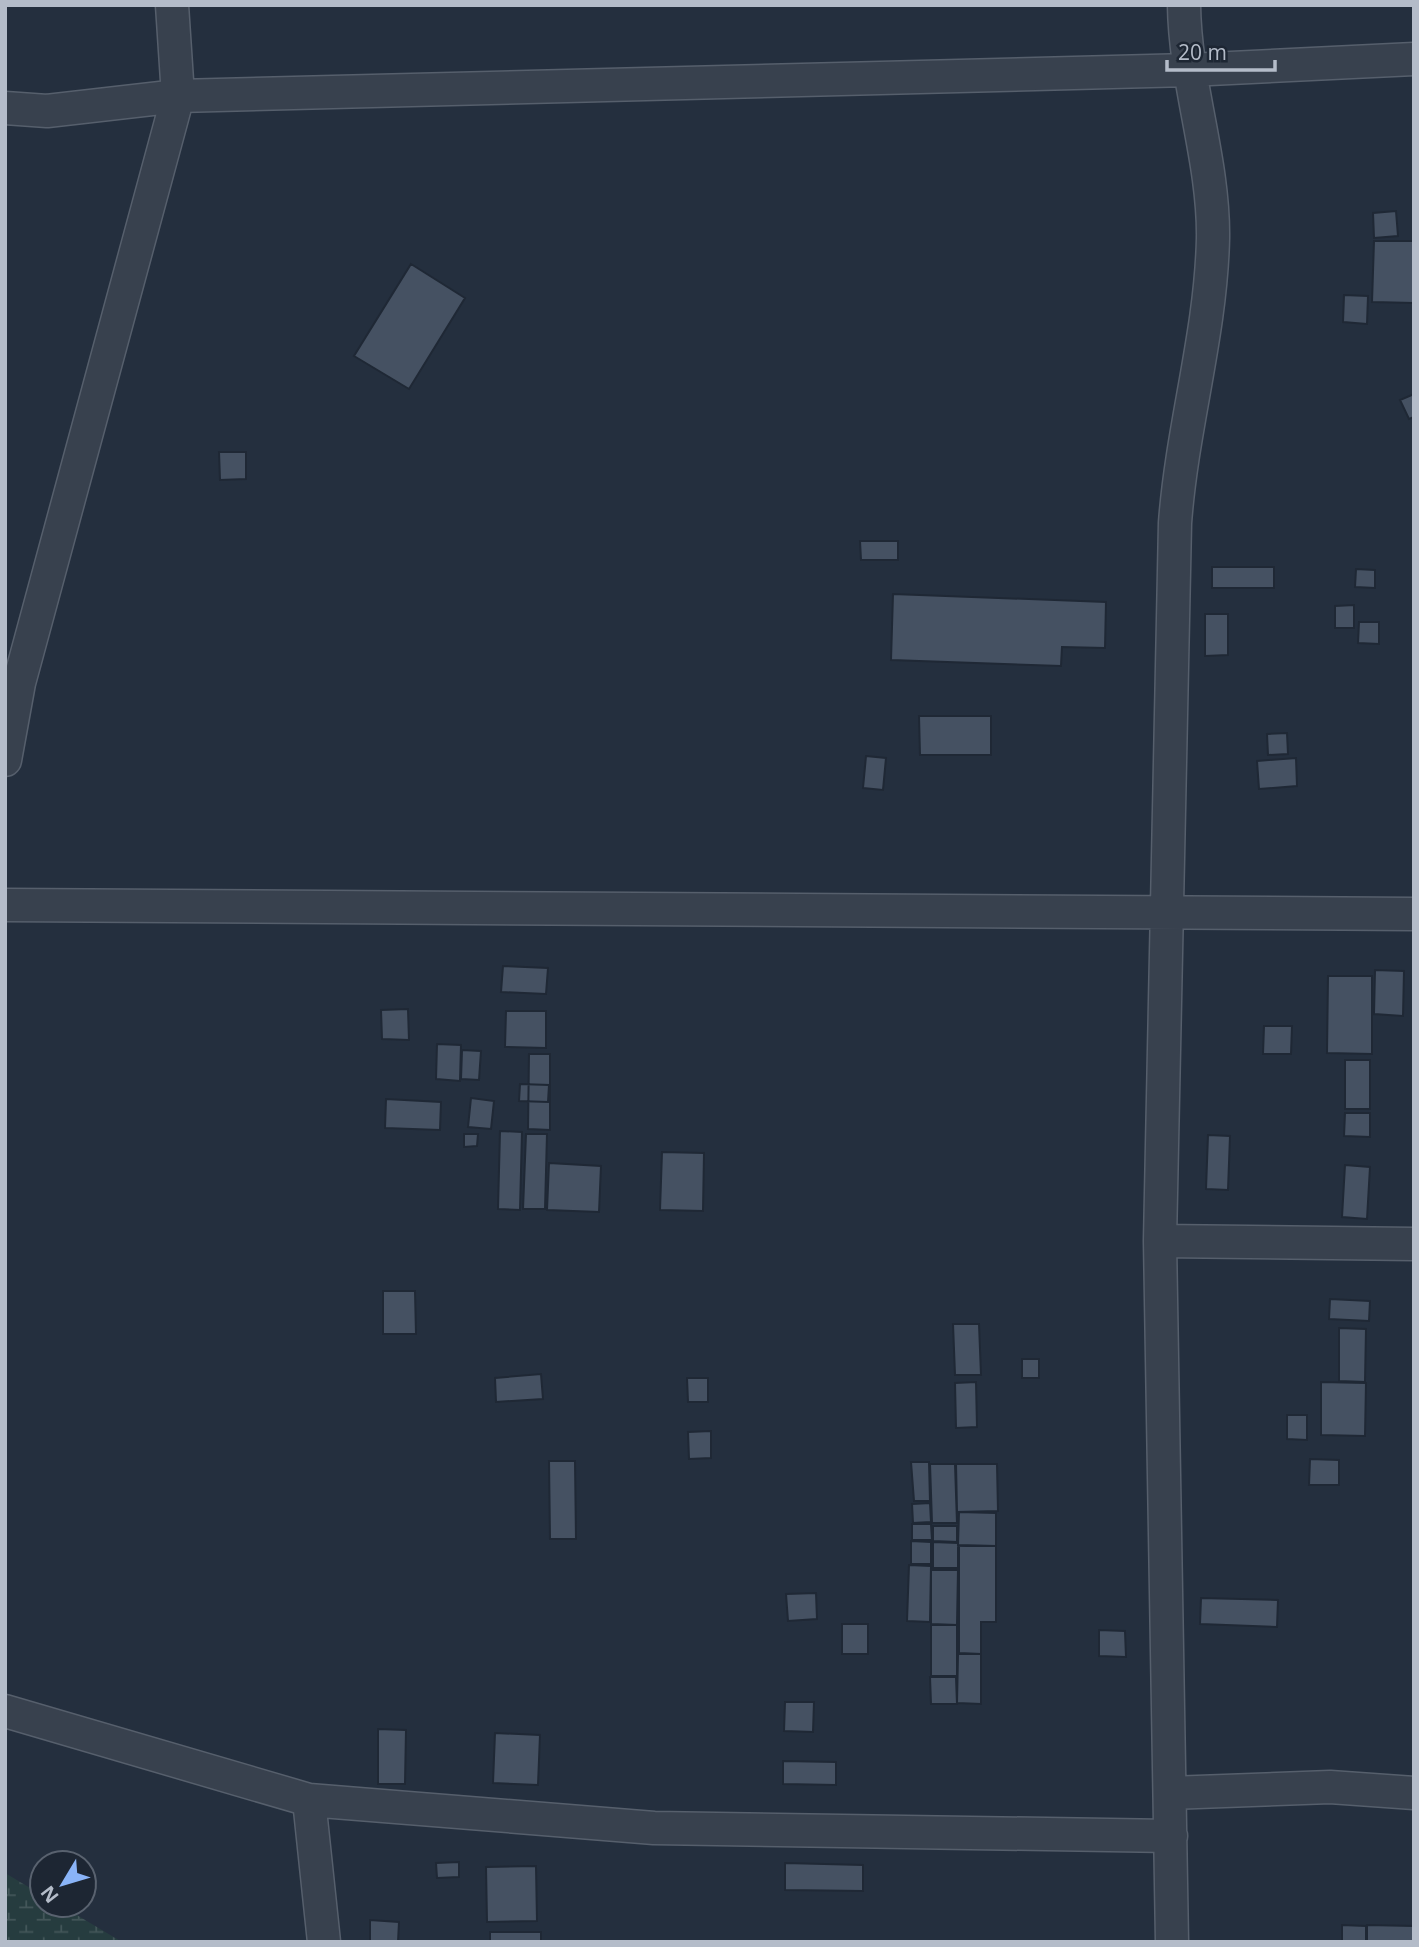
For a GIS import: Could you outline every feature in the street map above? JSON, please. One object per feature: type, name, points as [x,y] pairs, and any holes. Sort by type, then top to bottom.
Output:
[{"type":"street","points":[[5,760],[19,683],[178,96],[172,5]]},
{"type":"street","points":[[1172,1942],[1160,1241],[1167,913],[1178,484],[1209,298],[1213,235],[1208,172],[1189,70],[1184,5]]},
{"type":"street","points":[[5,108],[47,111],[178,96],[1189,70],[1414,59]]},
{"type":"street","points":[[5,905],[1414,914]]},
{"type":"street","points":[[1160,1241],[1414,1244]]},
{"type":"street","points":[[5,1711],[310,1800],[654,1828],[1171,1836]]},
{"type":"street","points":[[1170,1793],[1330,1787],[1414,1793]]},
{"type":"street","points":[[310,1800],[324,1942]]},
{"type":"green space","points":[[5,1873],[28,1887],[28,1919],[83,1919],[122,1942],[5,1942]]},
{"type":"building","points":[[1396,211],[1398,236],[1374,238],[1373,213]]},
{"type":"building","points":[[1374,241],[1414,241],[1414,303],[1372,302]]},
{"type":"building","points":[[411,264],[465,298],[409,389],[354,356]]},
{"type":"building","points":[[1344,295],[1368,296],[1367,324],[1343,322]]},
{"type":"building","points":[[1414,394],[1414,417],[1409,419],[1400,400]]},
{"type":"building","points":[[219,452],[246,452],[246,479],[220,480]]},
{"type":"building","points":[[860,541],[898,541],[898,560],[861,560]]},
{"type":"building","points":[[1212,567],[1274,567],[1274,588],[1212,588]]},
{"type":"building","points":[[1356,569],[1375,570],[1375,588],[1355,587]]},
{"type":"building","points":[[893,594],[1106,602],[1105,648],[1062,647],[1061,666],[891,660]]},
{"type":"building","points":[[1354,605],[1354,628],[1335,628],[1335,606]]},
{"type":"building","points":[[1205,614],[1228,614],[1228,655],[1205,656]]},
{"type":"building","points":[[1359,622],[1379,622],[1379,644],[1358,643]]},
{"type":"building","points":[[919,716],[991,716],[991,755],[920,755]]},
{"type":"building","points":[[1287,733],[1288,754],[1268,755],[1267,734]]},
{"type":"building","points":[[866,756],[886,758],[883,790],[863,788]]},
{"type":"building","points":[[1296,758],[1297,786],[1259,789],[1257,761]]},
{"type":"building","points":[[503,966],[548,968],[546,994],[501,992]]},
{"type":"building","points":[[1375,970],[1404,971],[1403,1016],[1374,1014]]},
{"type":"building","points":[[1328,976],[1372,976],[1372,1054],[1327,1053]]},
{"type":"building","points":[[408,1009],[409,1040],[382,1039],[381,1010]]},
{"type":"building","points":[[506,1011],[546,1011],[546,1048],[505,1047]]},
{"type":"building","points":[[1264,1026],[1292,1026],[1291,1054],[1263,1054]]},
{"type":"building","points":[[437,1044],[461,1045],[460,1081],[436,1079]]},
{"type":"building","points":[[462,1050],[481,1051],[479,1080],[461,1079]]},
{"type":"building","points":[[529,1054],[550,1054],[550,1130],[528,1129]]},
{"type":"building","points":[[1345,1060],[1370,1060],[1370,1109],[1345,1109]]},
{"type":"building","points":[[520,1084],[549,1085],[548,1102],[519,1101]]},
{"type":"building","points":[[471,1098],[494,1101],[491,1129],[468,1127]]},
{"type":"building","points":[[386,1099],[441,1102],[440,1130],[385,1128]]},
{"type":"building","points":[[1345,1113],[1370,1113],[1370,1137],[1344,1136]]},
{"type":"building","points":[[500,1131],[522,1132],[520,1210],[498,1209]]},
{"type":"building","points":[[464,1134],[478,1134],[477,1146],[464,1147]]},
{"type":"building","points":[[526,1134],[547,1134],[545,1209],[523,1209]]},
{"type":"building","points":[[1208,1135],[1230,1136],[1228,1190],[1206,1189]]},
{"type":"building","points":[[662,1152],[704,1153],[703,1211],[660,1210]]},
{"type":"building","points":[[549,1163],[601,1166],[599,1212],[547,1210]]},
{"type":"building","points":[[1345,1165],[1370,1167],[1367,1219],[1342,1217]]},
{"type":"building","points":[[383,1291],[415,1291],[416,1334],[383,1334]]},
{"type":"building","points":[[1330,1299],[1370,1301],[1369,1321],[1329,1319]]},
{"type":"building","points":[[953,1324],[979,1324],[981,1375],[955,1375]]},
{"type":"building","points":[[1339,1328],[1366,1329],[1365,1382],[1339,1381]]},
{"type":"building","points":[[1022,1359],[1039,1359],[1039,1378],[1022,1378]]},
{"type":"building","points":[[541,1374],[543,1399],[496,1402],[495,1378]]},
{"type":"building","points":[[687,1378],[708,1378],[708,1402],[688,1402]]},
{"type":"building","points":[[976,1382],[977,1427],[956,1428],[955,1383]]},
{"type":"building","points":[[1321,1382],[1366,1383],[1365,1436],[1321,1435]]},
{"type":"building","points":[[1287,1415],[1307,1415],[1307,1440],[1287,1439]]},
{"type":"building","points":[[711,1431],[711,1458],[689,1459],[688,1432]]},
{"type":"building","points":[[1310,1459],[1339,1460],[1339,1485],[1309,1485]]},
{"type":"building","points":[[549,1461],[575,1461],[576,1539],[550,1539]]},
{"type":"building","points":[[911,1462],[929,1462],[930,1501],[914,1501]]},
{"type":"building","points":[[930,1464],[955,1464],[957,1523],[932,1523]]},
{"type":"building","points":[[956,1464],[997,1464],[998,1511],[957,1512]]},
{"type":"building","points":[[930,1503],[931,1522],[913,1523],[912,1504]]},
{"type":"building","points":[[959,1512],[996,1513],[996,1546],[958,1545]]},
{"type":"building","points":[[912,1524],[931,1524],[932,1540],[912,1540]]},
{"type":"building","points":[[933,1526],[957,1526],[957,1542],[933,1541]]},
{"type":"building","points":[[911,1541],[931,1542],[931,1564],[911,1564]]},
{"type":"building","points":[[933,1542],[958,1543],[958,1568],[933,1568]]},
{"type":"building","points":[[959,1546],[996,1546],[996,1622],[981,1622],[981,1654],[959,1653]]},
{"type":"building","points":[[909,1565],[931,1566],[930,1622],[907,1621]]},
{"type":"building","points":[[931,1570],[958,1570],[957,1625],[931,1624]]},
{"type":"building","points":[[816,1593],[817,1619],[788,1621],[786,1594]]},
{"type":"building","points":[[1201,1598],[1278,1600],[1277,1627],[1200,1624]]},
{"type":"building","points":[[842,1624],[868,1624],[868,1654],[842,1654]]},
{"type":"building","points":[[931,1625],[957,1625],[957,1676],[931,1676]]},
{"type":"building","points":[[1099,1630],[1125,1631],[1126,1657],[1099,1656]]},
{"type":"building","points":[[958,1654],[981,1654],[981,1704],[957,1703]]},
{"type":"building","points":[[930,1677],[956,1677],[957,1704],[931,1704]]},
{"type":"building","points":[[785,1702],[814,1702],[813,1732],[784,1731]]},
{"type":"building","points":[[378,1729],[406,1730],[405,1784],[378,1784]]},
{"type":"building","points":[[495,1733],[540,1735],[538,1785],[493,1783]]},
{"type":"building","points":[[783,1761],[836,1762],[836,1785],[783,1784]]},
{"type":"building","points":[[459,1862],[459,1877],[437,1878],[436,1863]]},
{"type":"building","points":[[785,1863],[863,1865],[863,1891],[785,1890]]},
{"type":"building","points":[[536,1866],[537,1921],[487,1922],[486,1867]]},
{"type":"building","points":[[370,1920],[399,1922],[398,1942],[370,1942]]},
{"type":"building","points":[[1342,1925],[1366,1926],[1366,1942],[1342,1942]]},
{"type":"building","points":[[1367,1925],[1414,1926],[1414,1942],[1367,1942]]},
{"type":"building","points":[[490,1932],[541,1932],[541,1942],[490,1942]]}]
